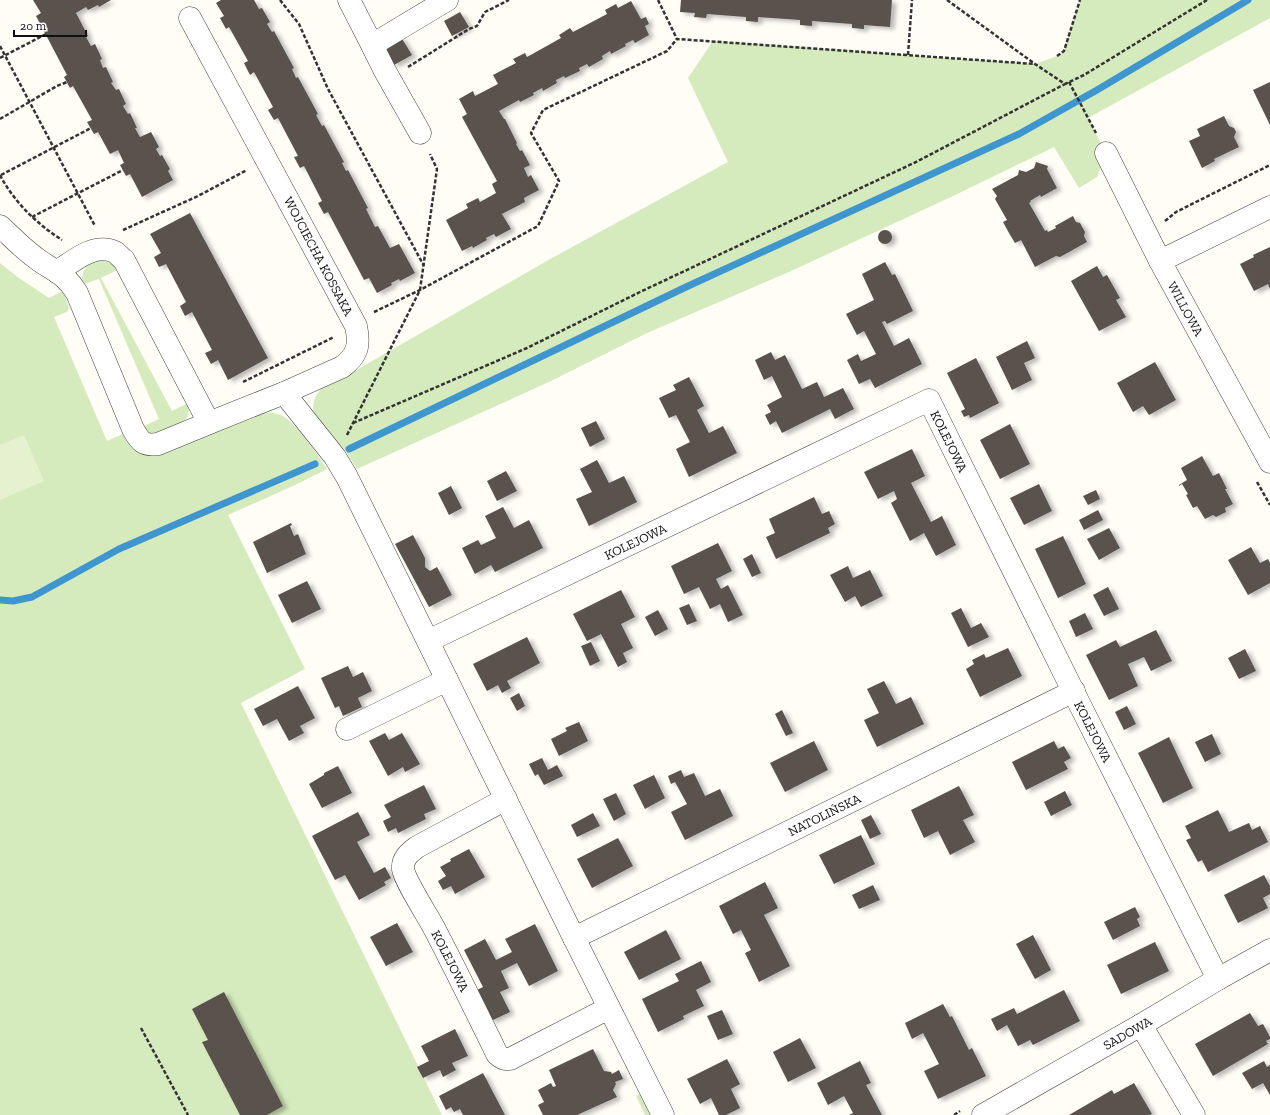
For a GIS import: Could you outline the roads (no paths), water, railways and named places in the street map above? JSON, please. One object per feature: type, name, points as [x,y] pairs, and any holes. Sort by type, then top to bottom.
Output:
[{"type":"street","points":[[349,0],[389,79],[420,134]]},
{"type":"street","points":[[372,45],[447,0]]},
{"type":"street","name":"WOJCIECHA KOSSAKA","points":[[0,226],[41,262],[68,281],[77,293],[133,429],[145,444],[158,444],[284,393],[342,367],[350,361],[358,347],[356,326],[190,18]]},
{"type":"street","name":"WILLOWA","points":[[1106,153],[1160,261],[1270,462]]},
{"type":"street","points":[[1160,261],[1270,207]]},
{"type":"street","points":[[57,272],[97,249],[106,249],[116,252],[124,260],[209,423]]},
{"type":"street","points":[[284,393],[335,457],[347,477],[663,1115]]},
{"type":"street","name":"KOLEJOWA","points":[[428,641],[929,400],[1218,979]]},
{"type":"street","points":[[347,729],[447,680]]},
{"type":"street","name":"NATOLIŃSKA","points":[[574,938],[1074,691]]},
{"type":"street","name":"KOLEJOWA","points":[[506,800],[416,847],[408,854],[404,861],[403,870],[408,881],[432,925],[497,1054],[501,1058],[505,1060],[510,1059],[610,1008]]},
{"type":"street","name":"SADOWA","points":[[983,1115],[1270,950]]},
{"type":"street","points":[[1141,1025],[1194,1115]]},
{"type":"waterway","points":[[349,449],[686,287],[1019,134],[1097,90],[1248,0]]},
{"type":"waterway","points":[[0,600],[13,601],[32,597],[119,549],[315,464]]}]
